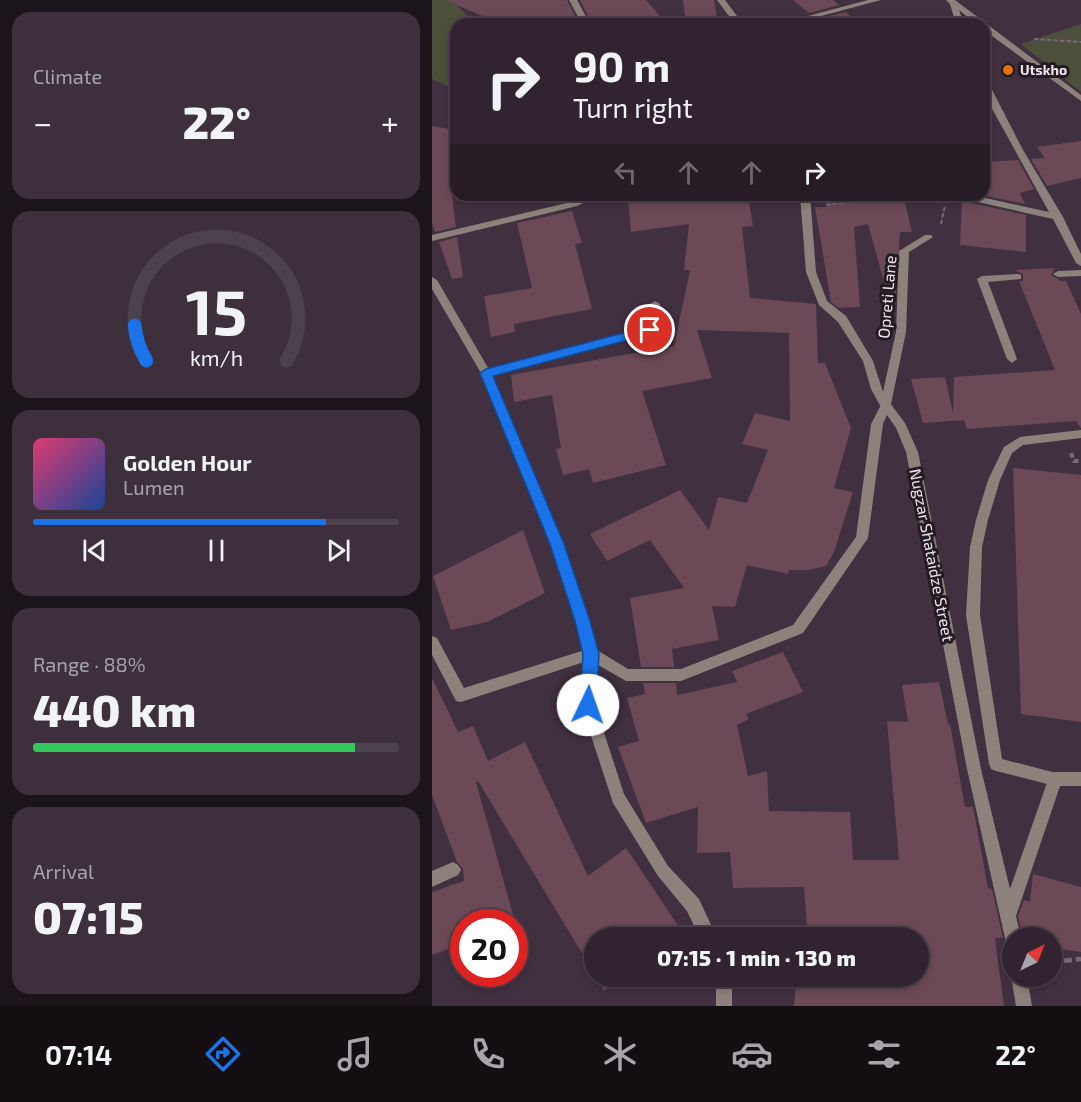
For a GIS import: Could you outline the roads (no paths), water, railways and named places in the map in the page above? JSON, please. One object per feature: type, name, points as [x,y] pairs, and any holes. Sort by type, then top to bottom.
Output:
[{"type":"street","points":[[573,0],[583,18]]},
{"type":"street","points":[[721,0],[735,18]]},
{"type":"street","points":[[811,18],[877,0]]},
{"type":"street","points":[[952,2],[958,18]]},
{"type":"street","points":[[952,2],[973,18]]},
{"type":"street","points":[[990,31],[1081,99]]},
{"type":"street","points":[[990,96],[1081,263]]},
{"type":"street","points":[[432,238],[581,201]]},
{"type":"street","name":"Nugzar Shataidze Street","points":[[806,201],[811,272],[823,303],[842,319],[868,361],[876,389],[902,426],[912,452],[974,770],[1011,927]]},
{"type":"street","points":[[987,201],[1058,217]]},
{"type":"street","name":"Opreti Lane","points":[[886,406],[901,332],[904,251],[928,237]]},
{"type":"street","points":[[1058,274],[1081,273]]},
{"type":"street","points":[[1012,359],[982,279],[1018,277]]},
{"type":"street","points":[[432,280],[486,373],[557,544],[591,654],[588,705],[618,798],[663,871],[693,905],[704,927]]},
{"type":"street","points":[[486,373],[650,330],[655,304]]},
{"type":"street","points":[[432,642],[461,696],[591,654],[626,675],[681,675],[798,629],[862,538],[877,424],[886,406]]},
{"type":"street","points":[[1081,434],[1020,441],[1008,450],[994,480],[976,547],[973,615],[996,764],[1054,778],[1081,779]]},
{"type":"street","points":[[1009,912],[1054,778]]},
{"type":"street","points":[[432,879],[453,870]]},
{"type":"street","points":[[724,987],[724,1006]]},
{"type":"street","points":[[1021,987],[1024,1006]]},
{"type":"place","name":"Utskho","points":[[1008,70]]}]
